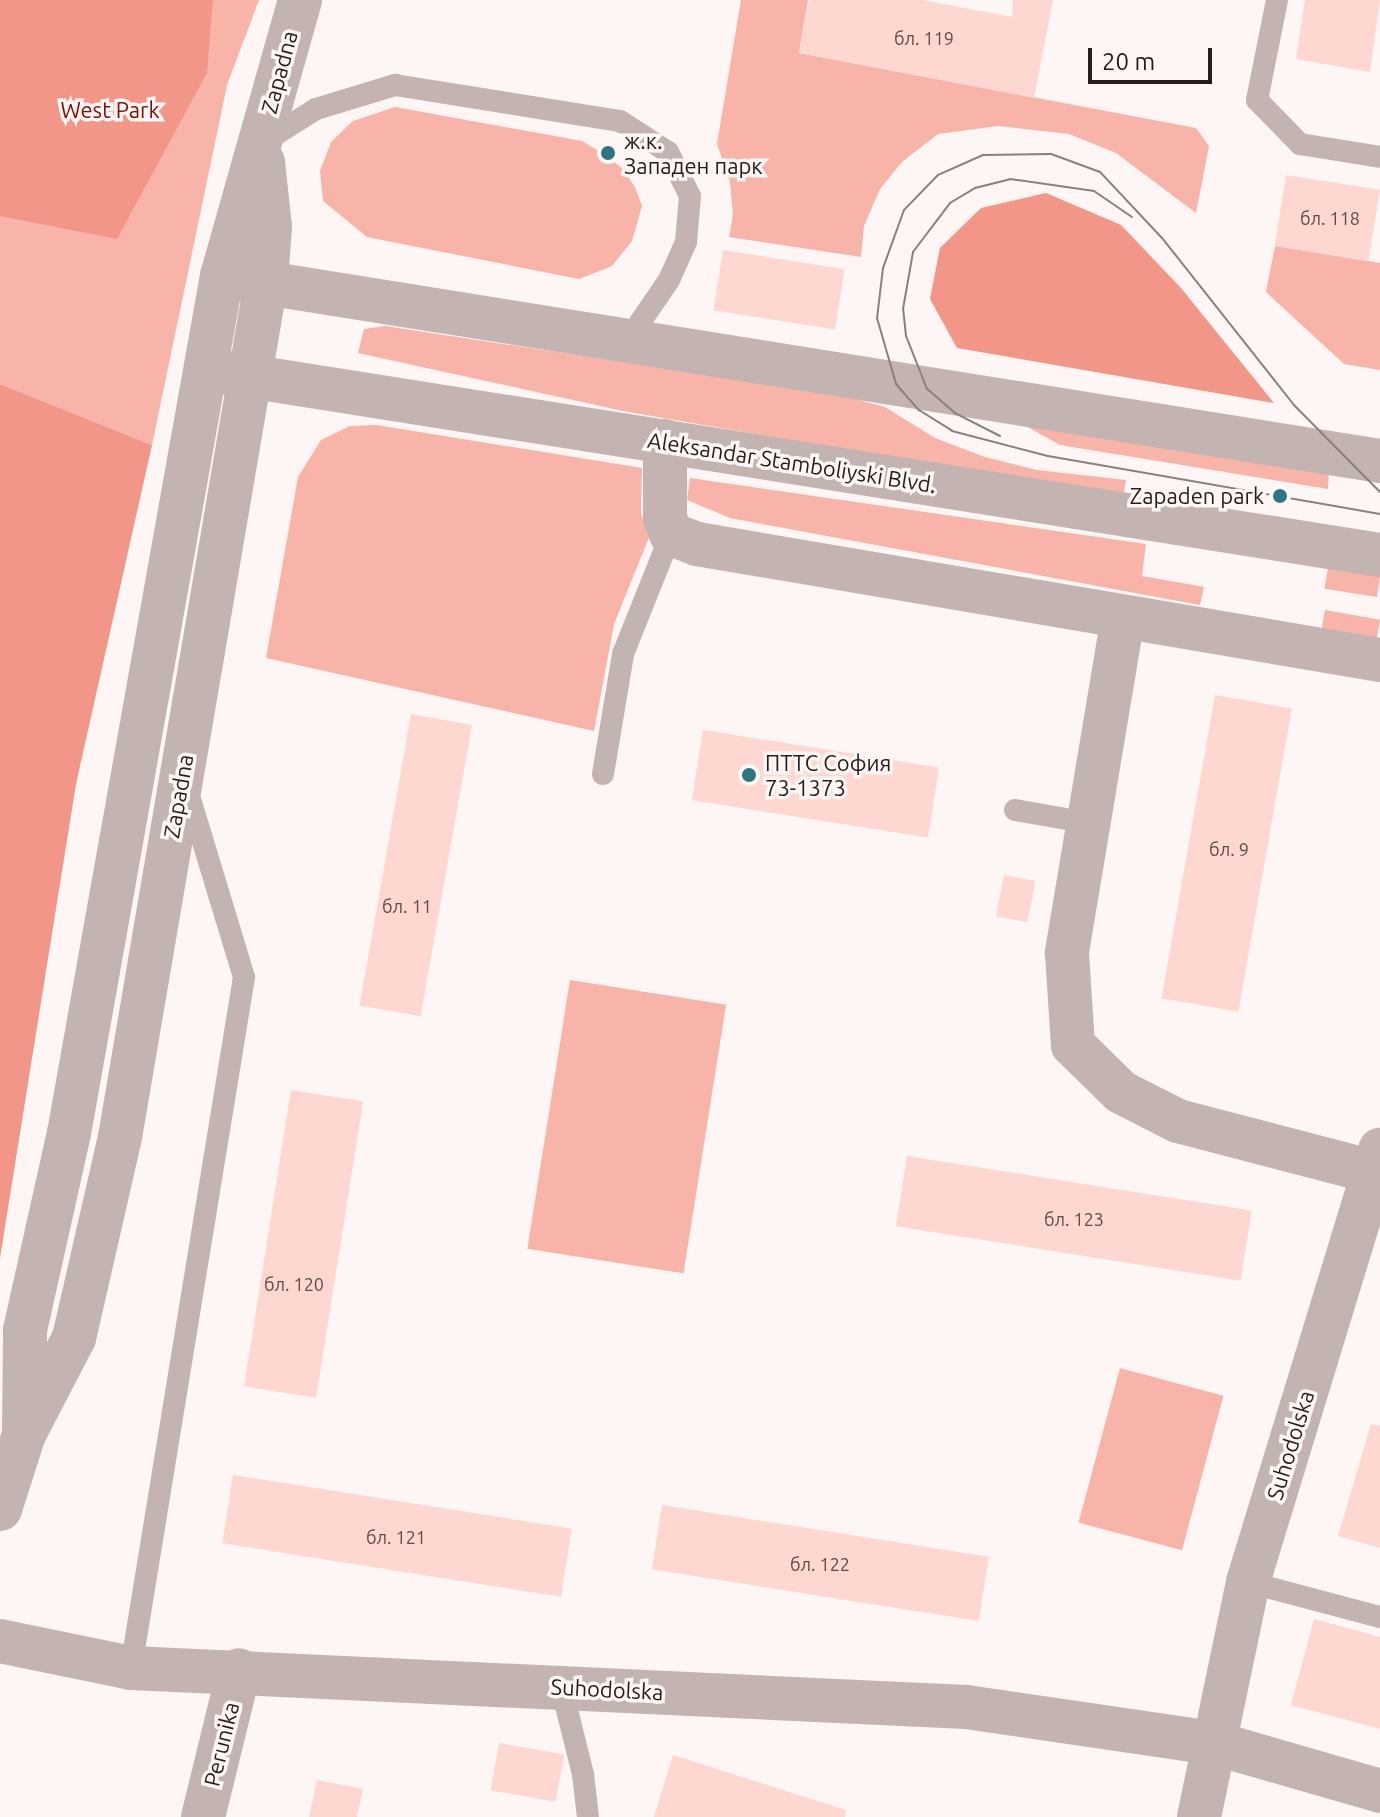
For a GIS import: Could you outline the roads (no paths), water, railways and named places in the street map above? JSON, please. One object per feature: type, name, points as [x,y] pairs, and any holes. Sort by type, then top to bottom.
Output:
[{"type":"street","name":"Zapadna","points":[[24,1434],[25,1330],[69,1133],[222,276],[300,0]]},
{"type":"street","name":"Zapadna","points":[[0,1509],[24,1434],[74,1338],[120,1137],[266,282],[270,227],[261,144]]},
{"type":"street","points":[[222,276],[630,337],[1380,461]]},
{"type":"street","name":"Aleksandar Stamboliyski Blvd.","points":[[205,369],[1380,555]]},
{"type":"street","points":[[665,441],[661,494],[671,534],[697,544],[1380,660]]},
{"type":"street","points":[[1123,617],[1067,953],[1073,1045],[1121,1092],[1178,1121],[1377,1161]]},
{"type":"street","name":"Suhodolska","points":[[1214,1743],[1248,1582],[1377,1161]]},
{"type":"street","name":"Suhodolska","points":[[0,1641],[131,1668],[239,1670],[966,1707],[1214,1743],[1380,1791]]},
{"type":"street","name":"Perunika","points":[[203,1817],[239,1670]]},
{"type":"street","points":[[1199,1817],[1214,1743]]},
{"type":"lane","points":[[1277,0],[1257,100],[1300,144],[1380,157]]},
{"type":"lane","points":[[261,144],[316,109],[395,85],[620,121],[668,152],[690,196],[686,242],[669,280],[630,337]]},
{"type":"lane","points":[[603,774],[623,654],[671,534]]},
{"type":"lane","points":[[131,1668],[244,977],[182,773]]},
{"type":"lane","points":[[1015,810],[1089,823]]},
{"type":"lane","points":[[1248,1582],[1380,1617]]},
{"type":"lane","points":[[561,1686],[583,1774],[588,1817]]},
{"type":"tram line","points":[[1380,492],[1294,405],[1162,238],[1100,172],[1051,154],[983,155],[938,175],[904,210],[883,268],[877,318],[896,384],[919,410],[952,431],[1048,456],[1380,514]]},
{"type":"tram line","points":[[1000,436],[955,413],[927,389],[906,336],[903,309],[913,252],[950,203],[975,188],[1010,179],[1094,191],[1132,217]]},
{"type":"place","name":"ж.к. Западен парк","points":[[608,153]]},
{"type":"place","name":"Zapaden park","points":[[1280,496]]},
{"type":"place","name":"ПТТС София 73-1373","points":[[749,775]]},
{"type":"park label","name":"West Park","points":[[110,110]]}]
